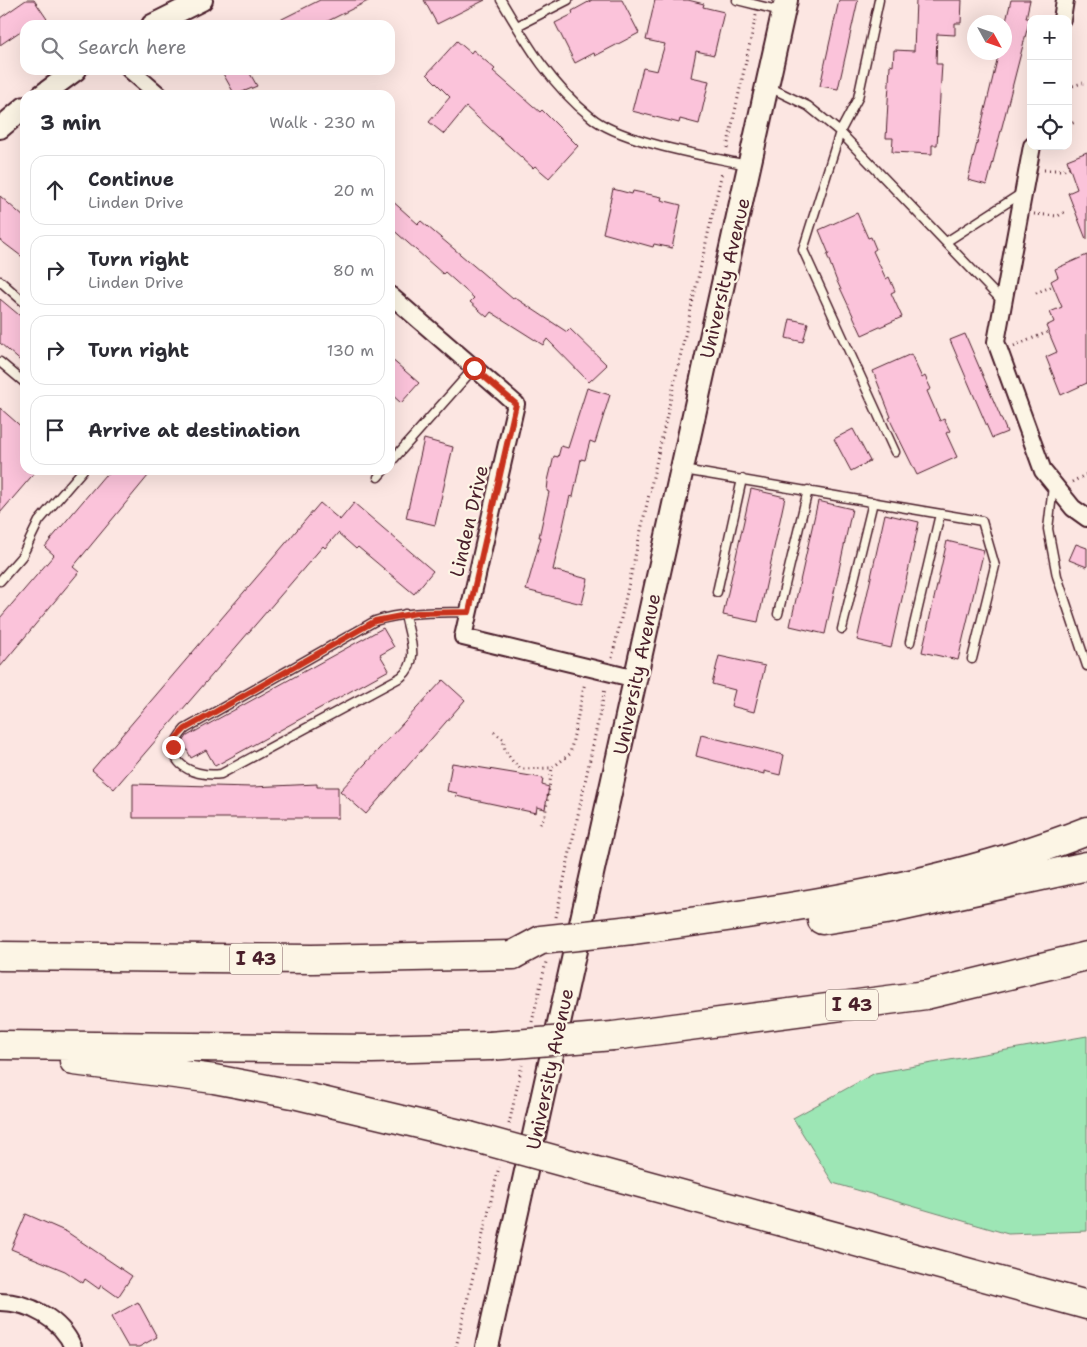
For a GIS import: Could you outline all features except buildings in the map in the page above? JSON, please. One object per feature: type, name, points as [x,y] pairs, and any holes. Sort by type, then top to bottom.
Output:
[{"type":"highway","points":[[630,938],[870,893],[961,872],[1023,854],[1087,831]]},
{"type":"highway","name":"I 43","points":[[0,956],[312,959],[513,955],[630,938],[726,935],[886,910],[1087,866]]},
{"type":"highway","name":"I 43","points":[[10,1045],[372,1049],[490,1046],[614,1036],[926,995],[1087,956]]},
{"type":"highway","points":[[10,1045],[74,1061],[214,1079],[293,1094],[469,1136],[1087,1305]]},
{"type":"main road","name":"University Avenue","points":[[487,1347],[785,6]]},
{"type":"street","points":[[162,20],[202,0]]},
{"type":"street","points":[[1062,15],[1064,0]]},
{"type":"street","points":[[49,90],[69,75]]},
{"type":"street","points":[[136,75],[153,90]]},
{"type":"street","points":[[0,128],[20,111]]},
{"type":"street","points":[[1032,150],[996,342],[1043,471],[1073,508],[1087,518]]},
{"type":"street","name":"Linden Drive","points":[[395,298],[516,404],[463,637],[636,679]]},
{"type":"street","points":[[0,1302],[32,1308],[49,1317],[63,1331],[73,1347]]},
{"type":"lane","points":[[501,0],[542,67],[592,118],[627,136],[750,166]]},
{"type":"lane","points":[[517,26],[568,0]]},
{"type":"lane","points":[[737,0],[785,6]]},
{"type":"lane","points":[[879,0],[858,98],[840,132],[803,250],[895,452]]},
{"type":"lane","points":[[767,86],[808,106],[840,132],[1004,303]]},
{"type":"lane","points":[[946,242],[1025,190]]},
{"type":"lane","points":[[0,281],[20,299]]},
{"type":"lane","points":[[0,362],[20,379]]},
{"type":"lane","points":[[395,458],[474,368]]},
{"type":"lane","points":[[682,469],[982,521],[995,566],[972,659]]},
{"type":"lane","points":[[0,582],[22,556],[39,521],[79,475]]},
{"type":"lane","points":[[717,592],[742,479]]},
{"type":"lane","points":[[1053,484],[1048,528],[1057,576],[1087,666]]},
{"type":"lane","points":[[778,614],[808,490]]},
{"type":"lane","points":[[842,628],[873,502]]},
{"type":"lane","points":[[910,642],[940,514]]},
{"type":"lane","points":[[405,614],[413,656],[412,666],[401,677],[221,774],[207,776],[194,774],[177,760],[173,747],[176,738],[185,729],[375,621],[405,614],[469,612]]},
{"type":"path","points":[[1072,86],[1083,83]]},
{"type":"path","points":[[1029,170],[1064,170],[1070,168]]},
{"type":"path","points":[[1021,213],[1058,216],[1065,212]]},
{"type":"path","points":[[1036,293],[1053,286]]},
{"type":"path","points":[[1000,352],[1048,332]]},
{"type":"path","points":[[494,732],[503,739],[505,750],[513,762],[521,769],[552,768],[570,754],[587,668]]},
{"type":"path","points":[[540,824],[545,816],[552,768]]},
{"type":"green space","points":[[1087,1036],[1087,1231],[1008,1234],[833,1183],[793,1118],[875,1073]]},
{"type":"route","points":[[173,747],[176,738],[185,729],[375,621],[391,616],[416,613],[469,612],[516,404],[474,368]]}]
